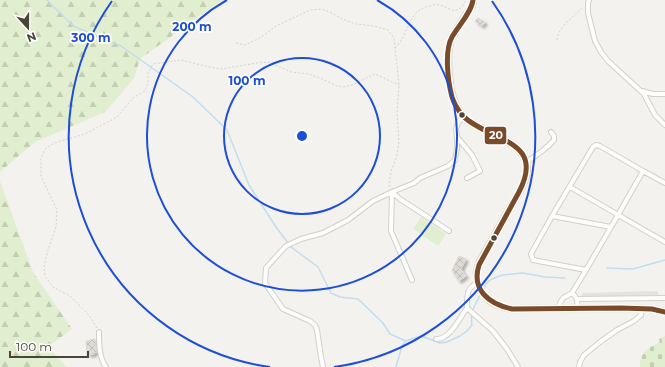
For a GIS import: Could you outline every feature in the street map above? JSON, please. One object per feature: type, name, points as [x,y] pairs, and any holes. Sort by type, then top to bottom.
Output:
[{"type":"main road","points":[[473,0],[472,6],[452,38],[449,48],[448,61],[452,96],[456,107],[463,116],[474,125],[515,147],[522,154],[526,162],[527,169],[519,192],[482,256],[479,264],[478,282],[482,291],[490,301],[498,306],[512,309],[642,308],[665,312]]},
{"type":"street","points":[[589,2],[588,13],[595,40],[601,52],[608,61],[644,94],[655,115],[665,125]]},
{"type":"street","points":[[639,90],[653,94],[665,94]]},
{"type":"street","points":[[323,367],[315,326],[310,321],[283,309],[265,283],[266,268],[286,246],[301,239],[324,233],[348,220],[373,201],[448,166],[455,160],[457,148],[456,128],[463,116]]},
{"type":"street","points":[[526,162],[548,147],[554,140],[554,136],[551,132]]},
{"type":"street","points":[[457,138],[472,156],[480,171],[467,178]]},
{"type":"street","points":[[586,270],[533,260],[531,254],[593,147],[600,146],[665,183]]},
{"type":"street","points":[[559,308],[563,298],[572,293],[643,171]]},
{"type":"street","points":[[570,187],[665,242]]},
{"type":"street","points":[[392,192],[400,199],[449,231]]},
{"type":"street","points":[[392,192],[391,231],[412,280]]},
{"type":"street","points":[[552,216],[611,227]]},
{"type":"street","points":[[436,339],[446,336],[452,330],[467,308],[467,295],[470,289],[478,282]]},
{"type":"street","points":[[572,293],[577,299],[577,308]]},
{"type":"street","points":[[577,299],[665,298]]},
{"type":"street","points":[[467,308],[493,331],[518,367]]},
{"type":"street","points":[[579,367],[584,355],[617,330],[634,321],[641,314],[642,308]]},
{"type":"street","points":[[99,332],[101,354],[106,367]]},
{"type":"path","points":[[395,48],[401,43],[417,11],[438,4],[454,11],[461,8],[466,0]]},
{"type":"path","points":[[557,40],[559,32],[565,24],[589,2]]},
{"type":"path","points":[[236,43],[246,44],[260,38],[276,26],[310,10],[322,9],[356,24],[374,26],[388,30],[394,38],[399,85],[397,112],[399,142],[389,185],[392,192]]},
{"type":"path","points":[[99,332],[89,315],[70,296],[53,287],[45,276],[44,266],[56,227],[57,210],[41,176],[41,158],[45,149],[54,143],[85,134],[117,117],[134,98],[145,91],[148,83],[148,73],[153,64],[181,60],[221,69],[270,62],[291,72],[308,74],[337,86],[343,87],[352,85],[375,74],[399,85]]},
{"type":"green space","points":[[0,0],[224,0],[140,59],[134,78],[105,112],[35,142],[0,172]]},
{"type":"green space","points":[[0,181],[33,272],[72,329],[48,347],[67,367],[0,367]]},
{"type":"green space","points":[[421,217],[446,234],[438,246],[413,229]]},
{"type":"green space","points":[[665,336],[665,367],[640,367],[643,354],[652,346],[660,342],[659,339]]},
{"type":"shaded area","points":[[657,291],[659,295],[581,297],[583,293]]},
{"type":"building","points":[[478,18],[485,22],[482,26],[475,21]]},
{"type":"building","points":[[459,256],[466,259],[461,269],[454,266]]},
{"type":"building","points":[[454,266],[461,269],[466,276],[459,281],[452,271]]},
{"type":"building","points":[[95,339],[97,352],[89,355],[89,353],[87,354],[86,341]]},
{"type":"waterway","points":[[47,0],[73,26],[121,46],[193,97],[227,130],[249,185],[276,227],[291,247],[318,267],[331,293],[340,297],[358,299],[383,323],[390,334],[406,341]]},
{"type":"waterway","points":[[607,268],[633,269],[665,260]]},
{"type":"waterway","points":[[483,290],[490,280],[502,275],[523,273],[545,277],[565,278]]},
{"type":"waterway","points":[[396,367],[402,346],[406,341],[421,336],[440,343],[447,342],[467,331],[472,325],[472,312],[481,293]]},
{"type":"transit line","name":"20","points":[[473,0],[467,14],[452,37],[448,50],[447,58],[449,83],[452,97],[462,115],[473,124],[511,143],[520,151],[526,161],[526,174],[519,192],[479,265],[477,274],[480,289],[496,304],[512,309],[621,308],[652,309],[665,312]]}]
